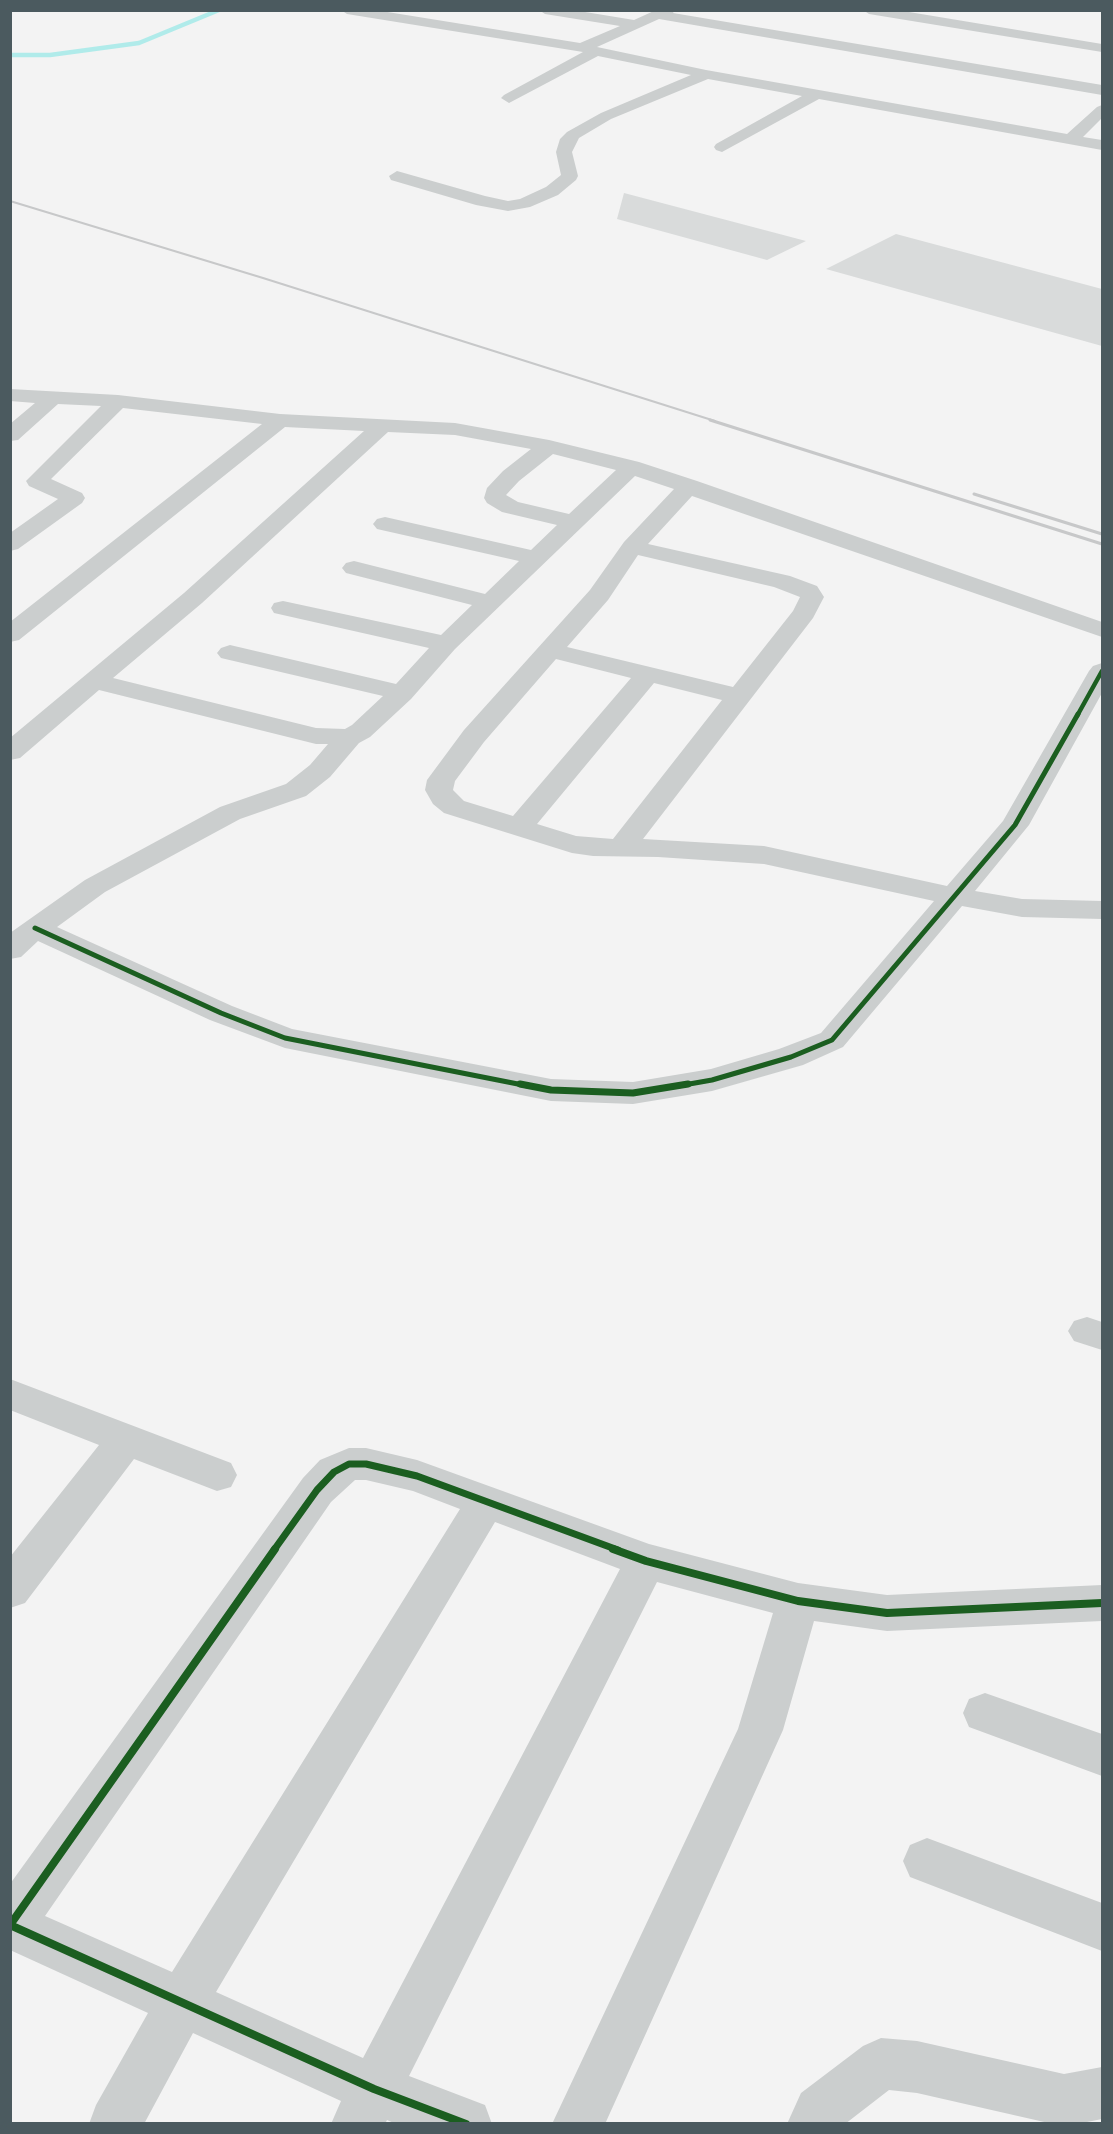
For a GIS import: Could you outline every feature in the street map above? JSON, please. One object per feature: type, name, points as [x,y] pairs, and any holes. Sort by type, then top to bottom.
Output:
[{"type":"street","points":[[348,10],[589,50],[706,74],[1102,145]]},
{"type":"street","points":[[545,10],[636,25]]},
{"type":"street","points":[[869,10],[1102,48]]},
{"type":"street","points":[[509,98],[589,50],[664,13],[1102,90]]},
{"type":"street","points":[[397,176],[482,201],[508,206],[525,203],[552,191],[570,176],[564,152],[568,139],[596,121],[706,74]]},
{"type":"street","points":[[722,147],[818,93]]},
{"type":"street","points":[[1070,140],[1102,110]]},
{"type":"street","points":[[10,395],[118,401],[280,420],[455,429],[549,446],[632,466],[1102,630]]},
{"type":"street","points":[[10,435],[54,397]]},
{"type":"street","points":[[10,544],[74,498],[37,481],[118,401]]},
{"type":"street","points":[[10,635],[280,420]]},
{"type":"street","points":[[10,752],[216,578],[382,426]]},
{"type":"street","points":[[549,446],[500,487],[495,493],[495,498],[510,507],[574,522]]},
{"type":"street","points":[[10,950],[35,928],[95,886],[230,813],[296,790],[320,771],[349,737],[361,731],[402,693],[446,644],[632,466]]},
{"type":"street","points":[[689,486],[632,548],[599,595],[474,736],[441,780],[439,790],[442,798],[454,807],[572,844],[764,855],[954,896],[1022,908],[1102,910]]},
{"type":"street","points":[[385,524],[536,558]]},
{"type":"street","points":[[621,848],[810,605],[812,597],[808,591],[781,580],[632,548]]},
{"type":"street","points":[[354,568],[489,602]]},
{"type":"street","points":[[283,608],[446,644]]},
{"type":"street","points":[[550,650],[737,696]]},
{"type":"street","points":[[230,653],[402,693]]},
{"type":"street","points":[[35,928],[221,1013],[285,1038],[551,1090],[633,1093],[712,1080],[792,1057],[832,1040],[1015,825],[1102,671]]},
{"type":"street","points":[[519,827],[648,674]]},
{"type":"street","points":[[94,681],[316,736],[349,737]]},
{"type":"street","points":[[10,1394],[217,1475]]},
{"type":"street","points":[[10,1590],[126,1440]]},
{"type":"street","points":[[466,2124],[365,2106],[182,2002],[10,1925],[317,1490],[334,1472],[350,1464],[389,1468],[417,1476],[646,1561],[798,1601],[887,1613],[1102,1603]]},
{"type":"street","points":[[115,2124],[182,2002],[486,1502]]},
{"type":"street","points":[[365,2106],[646,1561]]},
{"type":"street","points":[[578,2124],[760,1730],[798,1601]]},
{"type":"street","points":[[984,1713],[1102,1755]]},
{"type":"street","points":[[927,1861],[1102,1927]]},
{"type":"street","points":[[813,2124],[819,2111],[881,2064],[917,2067],[1064,2100],[1102,2093]]},
{"type":"building","points":[[624,193],[806,241],[767,260],[617,219]]},
{"type":"building","points":[[896,234],[1102,289],[1102,346],[826,269]]},
{"type":"waterway","points":[[10,55],[50,55],[139,43],[219,10]]},
{"type":"railway","points":[[10,201],[263,278],[715,421]]},
{"type":"railway","points":[[710,420],[1102,544]]},
{"type":"railway","points":[[974,494],[1102,534]]},
{"type":"cycle path","points":[[35,928],[221,1013],[285,1038],[551,1090],[633,1093],[712,1080],[791,1057],[832,1040],[1015,825],[1102,671]]},
{"type":"cycle path","points":[[466,2124],[374,2089],[10,1925],[317,1490],[334,1472],[349,1464],[366,1464],[417,1476],[646,1561],[798,1601],[887,1613],[1102,1603]]}]
